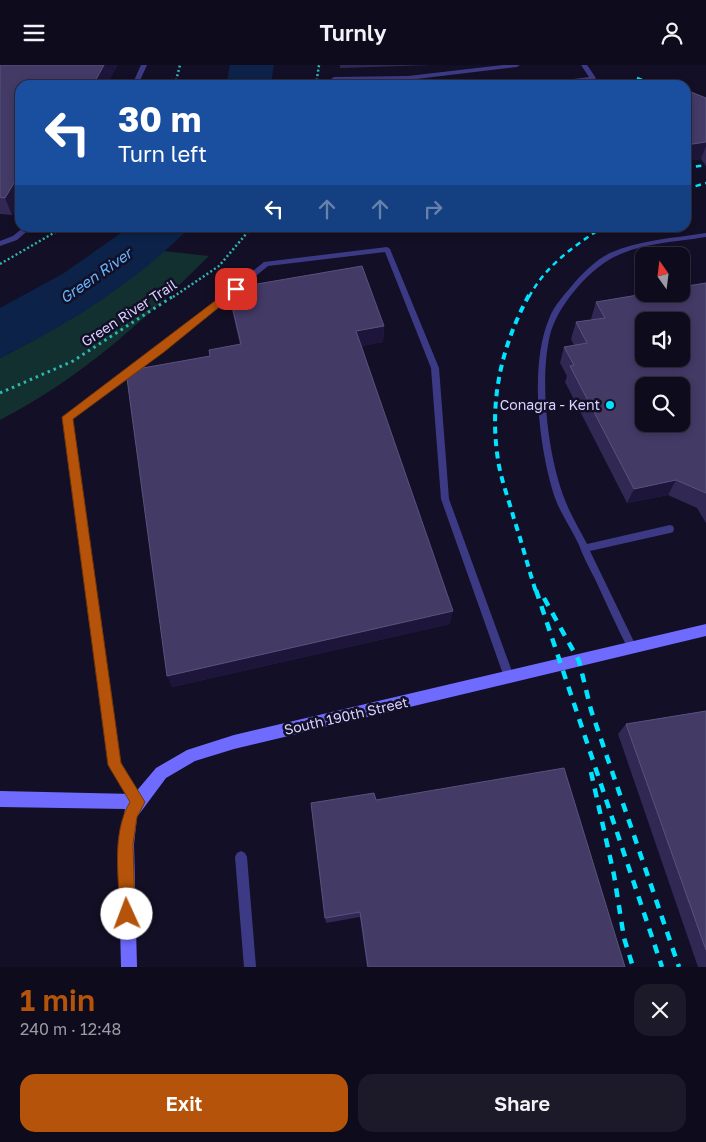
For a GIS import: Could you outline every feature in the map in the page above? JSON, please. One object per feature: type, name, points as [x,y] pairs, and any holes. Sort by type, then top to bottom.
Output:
[{"type":"street","name":"South 190th Street","points":[[129,967],[126,844],[130,815],[161,773],[192,755],[234,742],[706,630]]},
{"type":"street","points":[[0,799],[138,802]]},
{"type":"lane","points":[[137,80],[144,65]]},
{"type":"lane","points":[[334,79],[408,78],[517,65]]},
{"type":"lane","points":[[579,80],[593,78],[584,65]]},
{"type":"lane","points":[[0,244],[15,238],[23,232]]},
{"type":"lane","points":[[632,648],[558,495],[548,453],[544,413],[543,365],[546,339],[553,318],[580,281],[600,262],[633,248],[706,235]]},
{"type":"lane","points":[[138,802],[114,765],[68,417],[161,349],[266,264],[387,249],[435,368],[445,499],[509,677]]},
{"type":"lane","points":[[584,549],[670,529]]},
{"type":"lane","points":[[241,857],[250,967]]},
{"type":"path","points":[[176,80],[180,65]]},
{"type":"path","points":[[317,80],[319,65]]},
{"type":"path","points":[[0,264],[55,232]]},
{"type":"path","name":"Green River Trail","points":[[0,393],[73,361],[158,307],[219,266],[248,232]]},
{"type":"green space","points":[[164,251],[209,256],[111,346],[58,385],[0,420],[0,358],[44,335],[85,309]]},
{"type":"water","points":[[230,65],[274,65],[272,80],[227,80]]},
{"type":"water","name":"Green River","points":[[122,232],[185,232],[147,266],[100,301],[76,317],[0,358],[0,308],[64,273]]},
{"type":"building","points":[[0,65],[104,65],[96,80],[15,80],[15,183],[5,198],[0,197]]},
{"type":"building","points":[[691,92],[706,98],[706,142],[691,144]]},
{"type":"building","points":[[362,266],[384,326],[356,331],[453,611],[167,676],[126,371],[210,356],[209,350],[241,344],[228,289]]},
{"type":"building","name":"Conagra - Kent","points":[[706,283],[706,493],[676,480],[634,489],[570,366],[574,365],[564,347],[587,343],[576,322],[605,318],[596,302],[635,296],[635,303],[690,303],[690,286]]},
{"type":"building","points":[[706,711],[706,950],[626,724]]},
{"type":"building","points":[[564,768],[625,967],[368,967],[360,912],[325,918],[311,803],[374,793],[376,800]]},
{"type":"railway","points":[[637,78],[642,80]]},
{"type":"railway","points":[[691,167],[706,165]]},
{"type":"railway","points":[[691,188],[706,183]]},
{"type":"railway","points":[[529,297],[552,266],[571,249],[596,232]]},
{"type":"railway","points":[[529,295],[511,334],[505,355],[496,396],[495,417],[501,475],[536,592]]},
{"type":"railway","points":[[536,590],[662,967]]},
{"type":"railway","points":[[544,598],[579,661],[591,710],[679,967]]},
{"type":"railway","points":[[591,772],[614,875],[624,938],[633,967]]},
{"type":"place","name":"Conagra - Kent","points":[[610,405]]},
{"type":"route","points":[[127,914],[126,844],[130,815],[138,802],[114,765],[68,417],[161,349],[236,289]]}]
